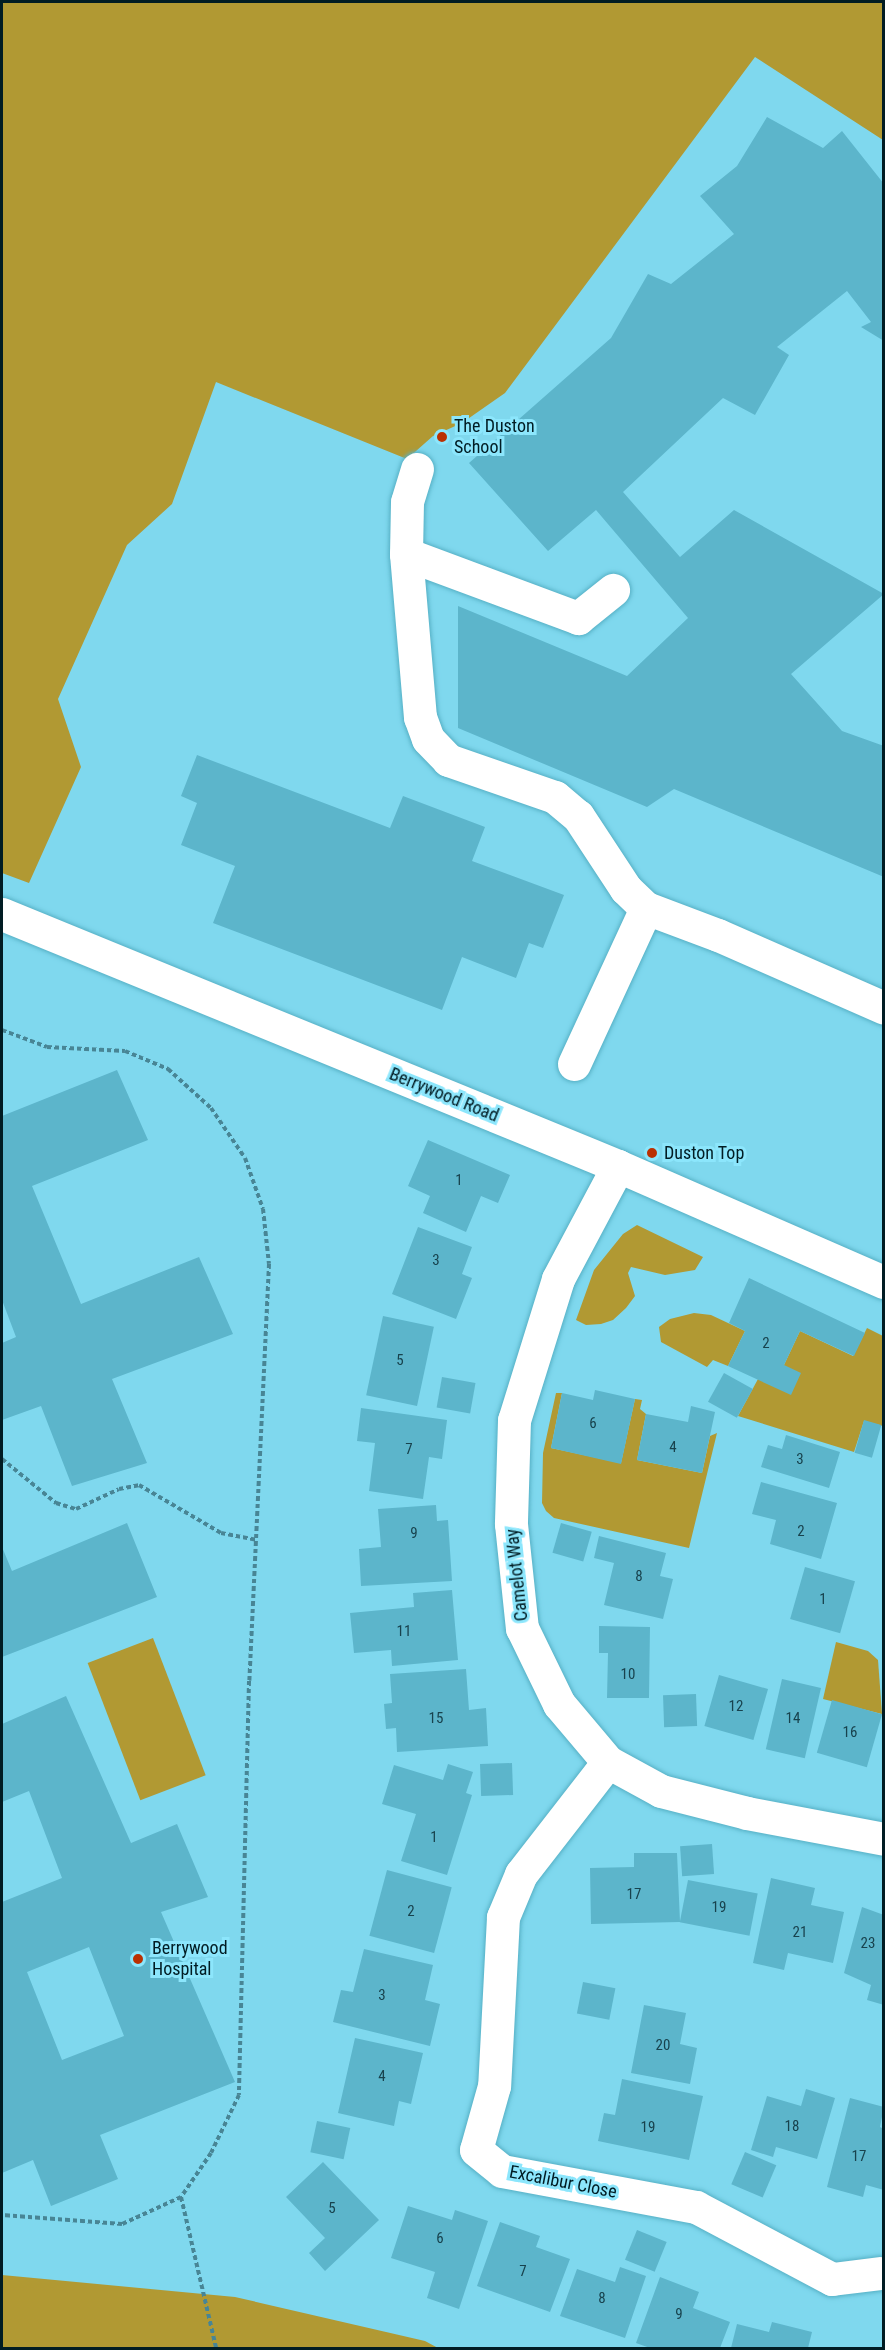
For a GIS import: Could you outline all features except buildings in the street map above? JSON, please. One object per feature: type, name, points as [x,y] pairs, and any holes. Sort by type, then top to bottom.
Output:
[{"type":"street","points":[[417,469],[407,502],[406,554],[420,717],[428,739],[448,760],[555,797],[578,816],[626,889],[646,908],[718,935],[884,1008]]},
{"type":"street","points":[[406,554],[578,618],[613,590]]},
{"type":"street","points":[[574,1064],[646,908]]},
{"type":"street","name":"Berrywood Road","points":[[2,914],[618,1166],[883,1281]]},
{"type":"street","name":"Camelot Way","points":[[618,1166],[558,1280],[514,1420],[511,1524],[522,1628],[559,1704],[608,1762],[661,1791],[747,1813],[884,1839]]},
{"type":"street","name":"Excalibur Close","points":[[608,1762],[521,1874],[503,1917],[494,2086],[476,2150],[502,2171],[696,2207],[832,2279],[880,2273]]},
{"type":"path","points":[[2,1030],[47,1047],[125,1052],[168,1069],[211,1108],[244,1158],[263,1209],[269,1264],[244,1796],[239,2095],[211,2153],[181,2197],[122,2224],[2,2215]]},
{"type":"path","points":[[2,1458],[56,1503],[76,1509],[119,1489],[139,1485],[221,1533],[256,1540]]},
{"type":"path","points":[[181,2197],[216,2349]]},
{"type":"shaded area","points":[[2,2],[883,2],[883,140],[755,57],[505,393],[462,423],[433,436],[407,459],[216,382],[172,504],[127,545],[58,699],[81,767],[29,883],[2,873]]},
{"type":"shaded area","points":[[637,1225],[703,1257],[695,1270],[665,1275],[631,1267],[628,1273],[635,1296],[626,1308],[613,1320],[601,1324],[586,1325],[576,1320],[594,1270],[623,1234]]},
{"type":"shaded area","points":[[694,1313],[711,1315],[745,1331],[728,1366],[713,1360],[707,1367],[661,1342],[659,1327],[670,1319]]},
{"type":"shaded area","points":[[867,1328],[883,1336],[883,1426],[864,1421],[854,1452],[738,1416],[758,1379],[784,1365],[800,1331],[853,1356]]},
{"type":"shaded area","points":[[556,1393],[562,1393],[551,1448],[621,1463],[635,1399],[642,1400],[640,1409],[646,1414],[637,1460],[702,1473],[710,1436],[717,1433],[689,1548],[554,1518],[546,1511],[542,1503],[543,1453]]},
{"type":"shaded area","points":[[153,1638],[206,1775],[140,1800],[88,1663]]},
{"type":"shaded area","points":[[836,1642],[868,1651],[878,1660],[882,1714],[823,1699]]},
{"type":"shaded area","points":[[2,2275],[235,2297],[425,2341],[438,2348],[2,2348]]},
{"type":"place","name":"The Duston School","points":[[442,437]]},
{"type":"place","name":"Duston Top","points":[[652,1153]]},
{"type":"place","name":"Berrywood Hospital","points":[[138,1959]]}]
